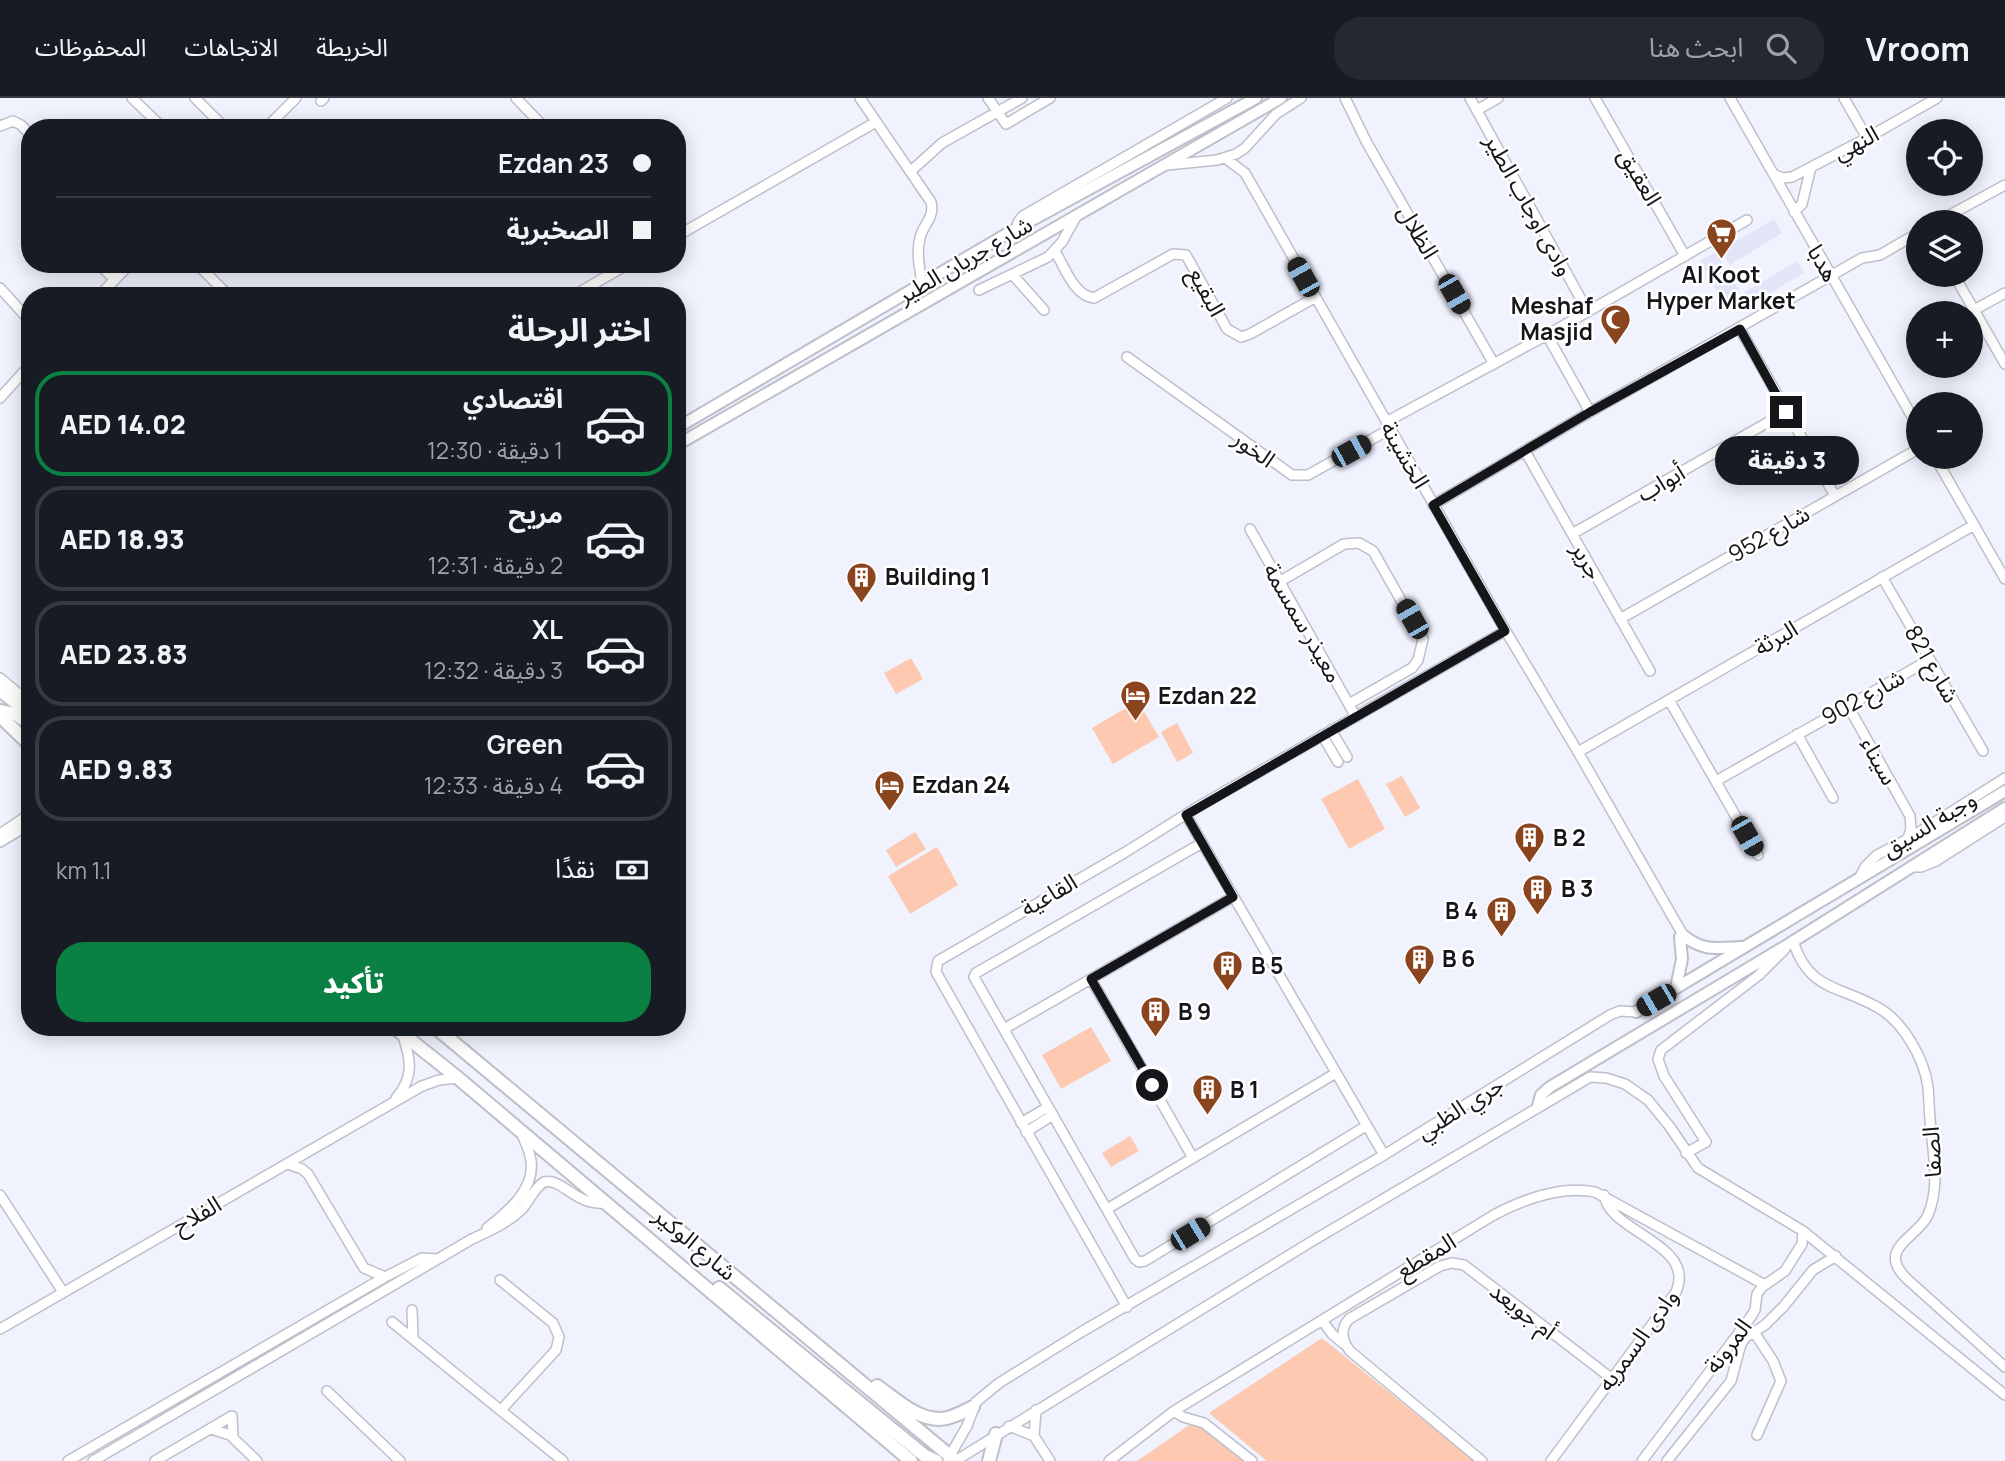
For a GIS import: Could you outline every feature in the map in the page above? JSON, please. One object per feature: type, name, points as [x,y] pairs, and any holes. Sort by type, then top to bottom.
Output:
[{"type":"main road","points":[[0,690],[21,707]]},
{"type":"main road","points":[[0,712],[15,714],[21,718]]},
{"type":"main road","points":[[0,712],[21,728]]},
{"type":"main road","points":[[0,712],[21,735]]},
{"type":"main road","name":"شارع الوكير","points":[[404,1036],[458,1078],[911,1461]]},
{"type":"main road","name":"شارع الوكير","points":[[446,1036],[952,1460]]},
{"type":"main road","points":[[677,1262],[715,1284],[925,1457],[936,1461]]},
{"type":"main road","points":[[861,1382],[872,1383],[915,1413],[927,1417],[946,1418],[973,1407]]},
{"type":"main road","points":[[989,1461],[996,1434]]},
{"type":"street","points":[[132,98],[154,119]]},
{"type":"street","points":[[195,98],[216,119]]},
{"type":"street","points":[[275,119],[296,98]]},
{"type":"street","points":[[516,98],[536,119]]},
{"type":"street","points":[[860,98],[932,206],[932,217],[919,244],[922,284]]},
{"type":"street","points":[[988,98],[1006,124],[1050,98]]},
{"type":"street","points":[[911,171],[942,143],[1022,98]]},
{"type":"street","points":[[1102,176],[1227,98]]},
{"type":"street","name":"شارع جريان الطير","points":[[686,423],[1017,229],[1102,176],[1256,98]]},
{"type":"street","name":"شارع جريان الطير","points":[[686,440],[1280,98]]},
{"type":"street","name":"شارع جريان الطير","points":[[1161,166],[1225,158],[1245,148],[1276,114],[1301,98]]},
{"type":"street","name":"الظلال","points":[[1345,98],[1494,364]]},
{"type":"street","name":"وادى اوجاب الطير","points":[[1470,98],[1588,312]]},
{"type":"street","points":[[1477,110],[1498,98]]},
{"type":"street","name":"العقيق","points":[[1595,98],[1685,256]]},
{"type":"street","name":"هدبا","points":[[1730,98],[1906,406]]},
{"type":"street","points":[[1844,98],[1867,138]]},
{"type":"street","name":"النهي","points":[[1792,177],[1937,98]]},
{"type":"street","points":[[0,127],[12,121],[21,125]]},
{"type":"street","points":[[686,231],[876,122]]},
{"type":"street","name":"الخشينة","points":[[1245,148],[1245,173]]},
{"type":"street","name":"الخشينة","points":[[1225,158],[1245,173],[1314,298],[1505,631],[1578,752],[1681,936]]},
{"type":"street","name":"النهي","points":[[1794,212],[1802,204],[1811,167]]},
{"type":"street","points":[[1775,175],[1792,177]]},
{"type":"street","points":[[1784,194],[1792,177]]},
{"type":"street","points":[[1959,210],[2005,185]]},
{"type":"street","points":[[979,290],[1037,264],[1055,251],[1077,215]]},
{"type":"street","name":"الخور","points":[[1126,357],[1263,457],[1292,475],[1308,475],[1447,391],[1747,220]]},
{"type":"street","points":[[1433,505],[1590,412],[1862,258],[1880,255],[1906,240]]},
{"type":"street","name":"البقيع","points":[[1055,251],[1081,293],[1089,298],[1099,296],[1178,253],[1189,258],[1227,329],[1241,337],[1314,298]]},
{"type":"street","points":[[108,273],[115,280]]},
{"type":"street","points":[[108,287],[122,273]]},
{"type":"street","points":[[206,273],[220,287]]},
{"type":"street","points":[[588,287],[613,273]]},
{"type":"street","points":[[1012,274],[1044,310]]},
{"type":"street","points":[[0,288],[21,311]]},
{"type":"street","points":[[1983,305],[2005,293]]},
{"type":"street","points":[[1983,326],[2005,364]]},
{"type":"street","points":[[1740,329],[1835,496]]},
{"type":"street","points":[[1547,335],[1590,412]]},
{"type":"street","points":[[0,398],[21,375]]},
{"type":"street","points":[[0,407],[9,388]]},
{"type":"street","name":"أبواب","points":[[1572,534],[1786,412]]},
{"type":"street","name":"جرير","points":[[1525,451],[1650,671]]},
{"type":"street","name":"شارع 952","points":[[1620,619],[1906,456]]},
{"type":"street","points":[[1942,469],[2005,579]]},
{"type":"street","name":"البرثة","points":[[1578,752],[1974,525]]},
{"type":"street","name":"معيذر سمسمة","points":[[1250,529],[1356,717]]},
{"type":"street","points":[[1279,582],[1344,544],[1359,543],[1373,551],[1423,639],[1418,660],[1412,668],[1349,704]]},
{"type":"street","name":"شارع 821","points":[[1882,577],[1983,751]]},
{"type":"street","name":"القاعية","points":[[1127,1307],[936,972],[938,961],[1326,732],[1505,631]]},
{"type":"street","name":"شارع 902","points":[[1716,781],[1929,660]]},
{"type":"street","points":[[0,678],[21,696]]},
{"type":"street","points":[[1669,700],[1758,855]]},
{"type":"street","name":"سيناء","points":[[1848,706],[1910,816]]},
{"type":"street","points":[[1326,732],[1343,759]]},
{"type":"street","name":"شارع 902","points":[[1797,734],[1833,797]]},
{"type":"street","name":"وجبة السيق","points":[[1860,877],[1865,867],[1877,855],[1930,826],[2005,778]]},
{"type":"street","name":"جري الظبي","points":[[952,1460],[973,1407],[980,1397],[999,1384],[1384,1155],[1610,1015],[1620,1011],[1636,1012],[2004,790]]},
{"type":"street","name":"جري الظبي","points":[[1538,1106],[1541,1095],[1550,1087],[1791,942],[2005,808]]},
{"type":"street","points":[[1186,815],[1384,1155]]},
{"type":"street","points":[[1910,816],[1930,826]]},
{"type":"street","points":[[1908,839],[1910,816]]},
{"type":"street","points":[[1910,866],[1922,867],[1936,862],[2005,817]]},
{"type":"street","points":[[0,834],[21,820]]},
{"type":"street","points":[[0,842],[21,829]]},
{"type":"street","points":[[1202,843],[976,972],[975,979],[1135,1258],[1143,1262],[1366,1125]]},
{"type":"street","points":[[1004,1029],[1233,897]]},
{"type":"street","points":[[1681,936],[1706,948],[1745,947]]},
{"type":"street","points":[[1676,988],[1682,959],[1681,936]]},
{"type":"street","points":[[1791,942],[1759,975],[1661,1050],[1658,1059],[1664,1076],[1706,1142],[1686,1153],[1704,1173],[1803,1231],[1836,1256],[2005,1395]]},
{"type":"street","name":"الصفا","points":[[1791,942],[1808,971],[1825,984],[1880,1008],[1915,1048],[1924,1067],[1928,1087],[1935,1185],[1928,1216],[1902,1242],[1896,1257],[1897,1266],[1907,1279],[2005,1367]]},
{"type":"street","points":[[1091,979],[1193,1158]]},
{"type":"street","points":[[393,1102],[409,1077],[410,1061],[400,1036]]},
{"type":"street","points":[[1107,1209],[1336,1073]]},
{"type":"street","name":"جري الظبي","points":[[952,1460],[1309,1243],[1590,1077],[1606,1078],[1625,1084],[1648,1100],[1670,1127],[1686,1153]]},
{"type":"street","name":"الفلاح","points":[[0,1329],[393,1102],[430,1082],[458,1078]]},
{"type":"street","points":[[1024,1127],[1051,1111]]},
{"type":"street","points":[[472,1239],[506,1212],[528,1184],[531,1163],[521,1131]]},
{"type":"street","points":[[288,1164],[308,1174],[364,1268],[385,1277]]},
{"type":"street","points":[[93,1461],[510,1219],[522,1209],[537,1186],[547,1181],[556,1183],[580,1200],[606,1203]]},
{"type":"street","name":"المقطع","points":[[1109,1461],[1174,1411],[1520,1202],[1569,1191],[1587,1190],[1604,1195],[1765,1285]]},
{"type":"street","points":[[0,1195],[62,1292]]},
{"type":"street","name":"وادى السمريه","points":[[1551,1461],[1676,1292],[1679,1281],[1671,1258],[1649,1238],[1614,1216],[1604,1195]]},
{"type":"street","name":"المرونة","points":[[1642,1461],[1750,1318],[1755,1310],[1757,1294],[1790,1264],[1802,1244],[1803,1231]]},
{"type":"street","name":"المرونة","points":[[1667,1461],[1731,1381],[1741,1344],[1784,1307],[1806,1277],[1836,1256]]},
{"type":"street","points":[[68,1461],[385,1277],[422,1258],[438,1259]]},
{"type":"street","name":"أم جويعد","points":[[1347,1347],[1343,1332],[1349,1319],[1445,1264],[1464,1265],[1611,1378]]},
{"type":"street","points":[[361,1291],[364,1268]]},
{"type":"street","points":[[499,1280],[553,1323],[559,1338],[556,1350],[501,1410]]},
{"type":"street","points":[[412,1310],[413,1337]]},
{"type":"street","points":[[303,1337],[311,1319]]},
{"type":"street","points":[[1322,1320],[1332,1334],[1482,1461]]},
{"type":"street","points":[[392,1322],[562,1461]]},
{"type":"street","points":[[1754,1332],[1773,1361],[1781,1381],[1757,1434]]},
{"type":"street","points":[[327,1391],[400,1461]]},
{"type":"street","points":[[185,1394],[201,1397]]},
{"type":"street","points":[[1034,1436],[1036,1410]]},
{"type":"street","points":[[1174,1411],[1183,1417],[1204,1423],[1252,1461]]},
{"type":"street","points":[[155,1461],[232,1416],[233,1437]]},
{"type":"street","points":[[1009,1426],[1034,1436],[1050,1461]]},
{"type":"street","points":[[211,1429],[223,1431],[233,1437],[257,1461]]},
{"type":"shaded area","points":[[1774,219],[1782,233],[1730,265],[1721,250]]},
{"type":"shaded area","points":[[1716,252],[1739,290],[1722,301],[1700,261]]},
{"type":"shaded area","points":[[1797,261],[1804,273],[1749,306],[1742,294]]},
{"type":"shaded area","points":[[911,658],[923,679],[896,694],[884,673]]},
{"type":"shaded area","points":[[1138,701],[1159,737],[1113,764],[1092,728]]},
{"type":"shaded area","points":[[1177,723],[1193,753],[1177,762],[1161,732]]},
{"type":"shaded area","points":[[1402,776],[1420,808],[1405,817],[1386,784]]},
{"type":"shaded area","points":[[1358,779],[1385,829],[1349,849],[1321,799]]},
{"type":"shaded area","points":[[915,832],[926,849],[896,867],[886,850]]},
{"type":"shaded area","points":[[937,847],[958,885],[910,914],[888,876]]},
{"type":"shaded area","points":[[1091,1027],[1111,1061],[1061,1089],[1042,1055]]},
{"type":"shaded area","points":[[1130,1136],[1139,1151],[1111,1167],[1102,1153]]},
{"type":"shaded area","points":[[1322,1338],[1474,1461],[1267,1461],[1209,1413]]},
{"type":"shaded area","points":[[1195,1421],[1244,1461],[1137,1461]]},
{"type":"place","name":"Al Koot Hyper Market","points":[[1721,261]]},
{"type":"place","name":"Meshaf Masjid","points":[[1616,346]]},
{"type":"place","name":"Building 1","points":[[862,604]]},
{"type":"place","name":"Ezdan 22","points":[[1135,723]]},
{"type":"place","name":"Ezdan 24","points":[[889,812]]},
{"type":"place","name":"B 2","points":[[1530,865]]},
{"type":"place","name":"B 3","points":[[1538,916]]},
{"type":"place","name":"B 4","points":[[1501,938]]},
{"type":"place","name":"B 6","points":[[1419,986]]},
{"type":"place","name":"B 5","points":[[1228,993]]},
{"type":"place","name":"B 9","points":[[1155,1039]]},
{"type":"place","name":"B 1","points":[[1207,1117]]},
{"type":"route","points":[[1152,1085],[1091,979],[1233,897],[1186,815],[1505,631],[1433,505],[1590,412],[1740,329],[1786,412]]}]
